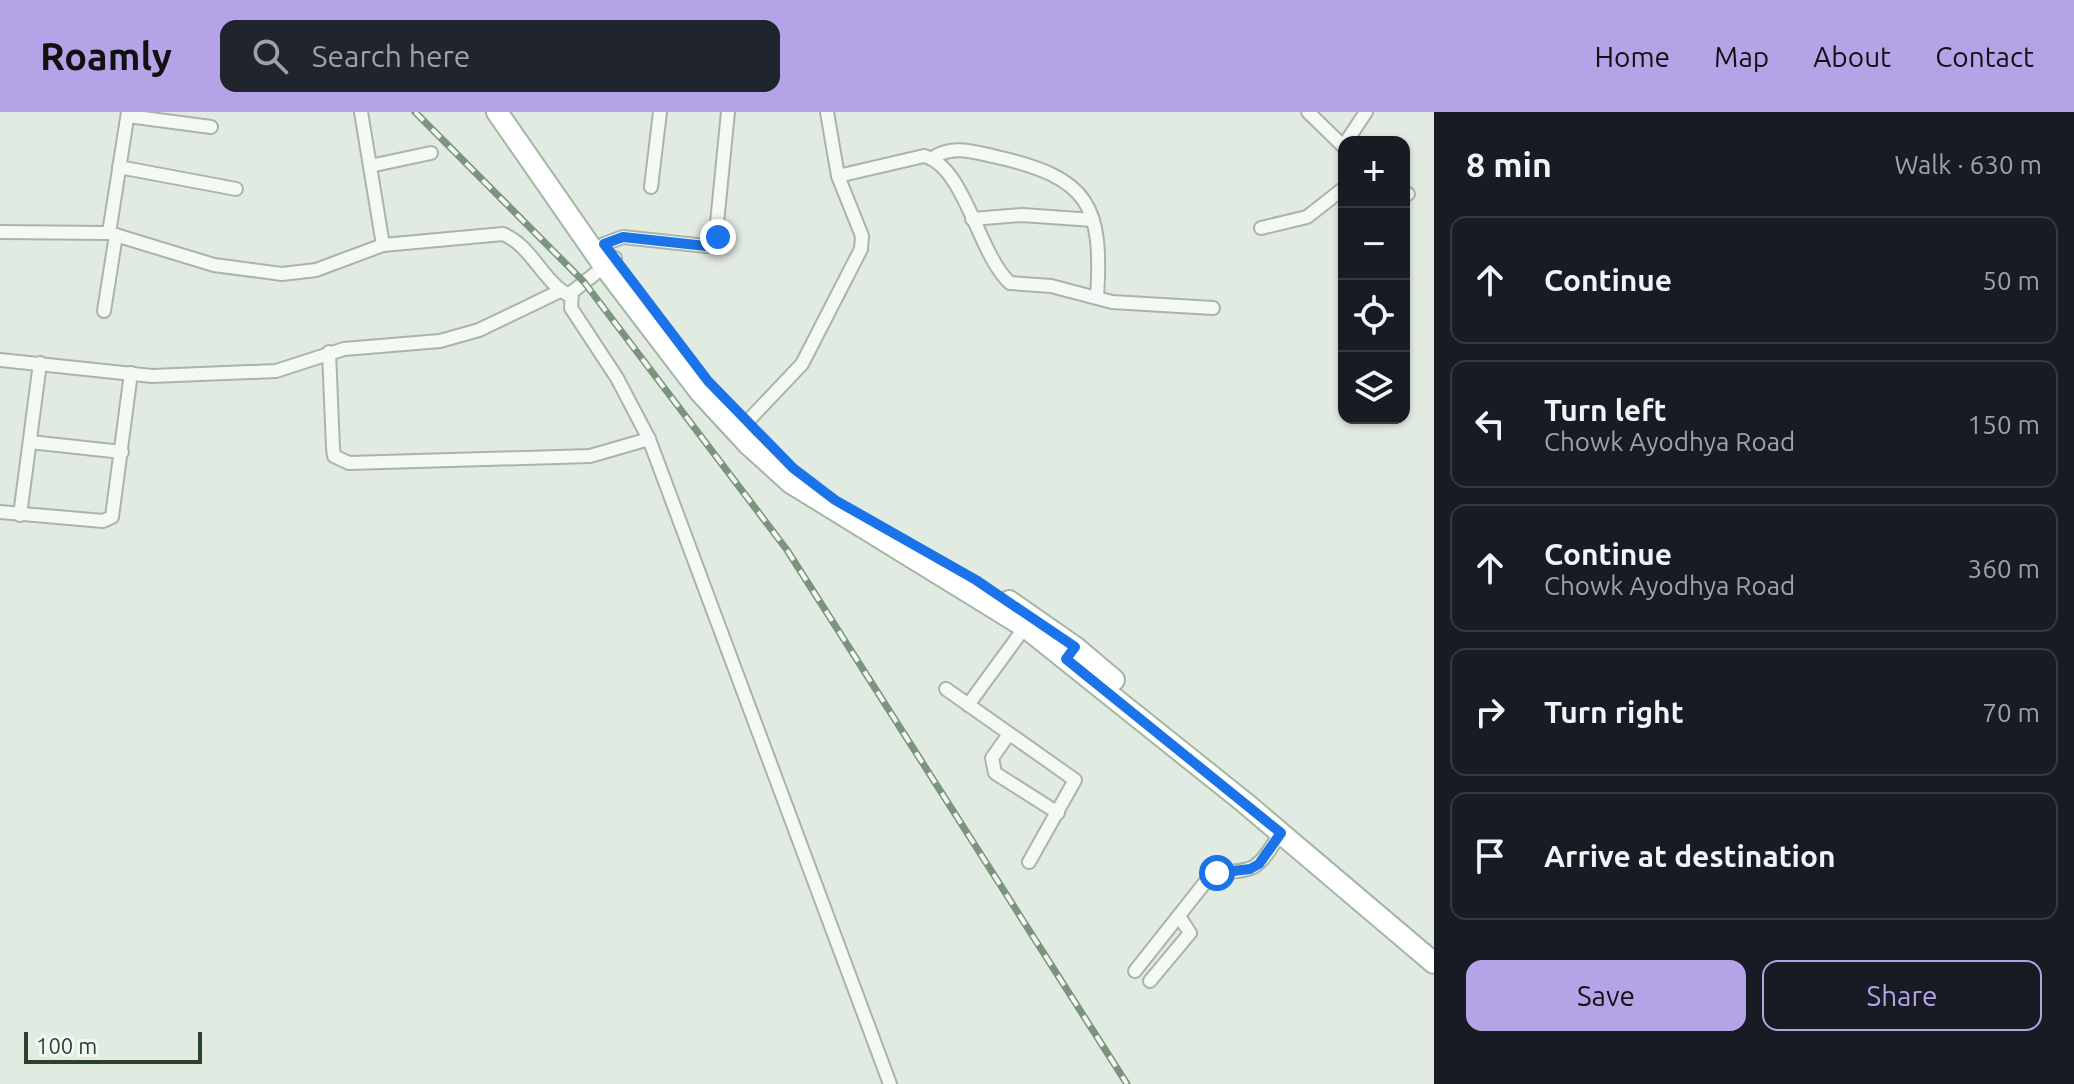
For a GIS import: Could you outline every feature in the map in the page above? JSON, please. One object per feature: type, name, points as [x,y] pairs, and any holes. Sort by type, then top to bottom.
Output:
[{"type":"main road","points":[[497,112],[708,381],[793,468],[835,500],[976,580],[1281,815],[1434,948]]},
{"type":"main road","points":[[513,112],[700,392],[748,444],[791,483],[1071,653],[1434,963]]},
{"type":"street","points":[[361,112],[383,245]]},
{"type":"street","points":[[651,187],[660,112]]},
{"type":"street","points":[[0,360],[152,376],[276,371],[329,352],[440,341],[493,324],[565,294],[623,237],[706,246],[715,243],[728,112]]},
{"type":"street","points":[[746,423],[802,364],[857,260],[862,236],[838,176],[827,112]]},
{"type":"street","points":[[1308,112],[1338,140]]},
{"type":"street","points":[[1350,136],[1366,112]]},
{"type":"street","points":[[104,311],[119,167],[128,114],[211,127]]},
{"type":"street","points":[[932,158],[957,149],[1055,172],[1075,189],[1093,220],[1100,251],[1097,297]]},
{"type":"street","points":[[370,166],[431,153]]},
{"type":"street","points":[[838,176],[924,156],[932,158],[948,172],[1010,283],[1051,286],[1112,302],[1213,308]]},
{"type":"street","points":[[119,167],[236,189]]},
{"type":"street","points":[[1261,228],[1307,217],[1338,193]]},
{"type":"street","points":[[972,219],[1022,215],[1093,220]]},
{"type":"street","points":[[0,232],[113,234],[214,265],[282,274],[316,270],[383,245],[503,234],[520,244],[565,294],[625,392],[649,439],[890,1084]]},
{"type":"street","points":[[329,352],[334,456],[349,463],[590,456],[649,439]]},
{"type":"street","points":[[20,515],[40,363]]},
{"type":"street","points":[[0,512],[109,520],[115,513],[131,373]]},
{"type":"street","points":[[30,442],[122,452]]},
{"type":"street","points":[[968,705],[1025,627]]},
{"type":"street","points":[[946,689],[1075,780],[1029,862]]},
{"type":"street","points":[[1009,734],[992,758],[995,773],[1058,813]]},
{"type":"street","points":[[1135,971],[1217,873],[1250,869],[1259,864],[1281,833]]},
{"type":"street","points":[[1150,981],[1190,933],[1179,916]]},
{"type":"railway","points":[[415,112],[584,282],[787,550],[1127,1084]]},
{"type":"route","points":[[718,237],[715,243],[706,246],[623,237],[604,244],[708,381],[767,445],[793,468],[835,500],[1037,618],[1075,647],[1066,659],[1281,833],[1259,864],[1250,869],[1217,873]]}]
